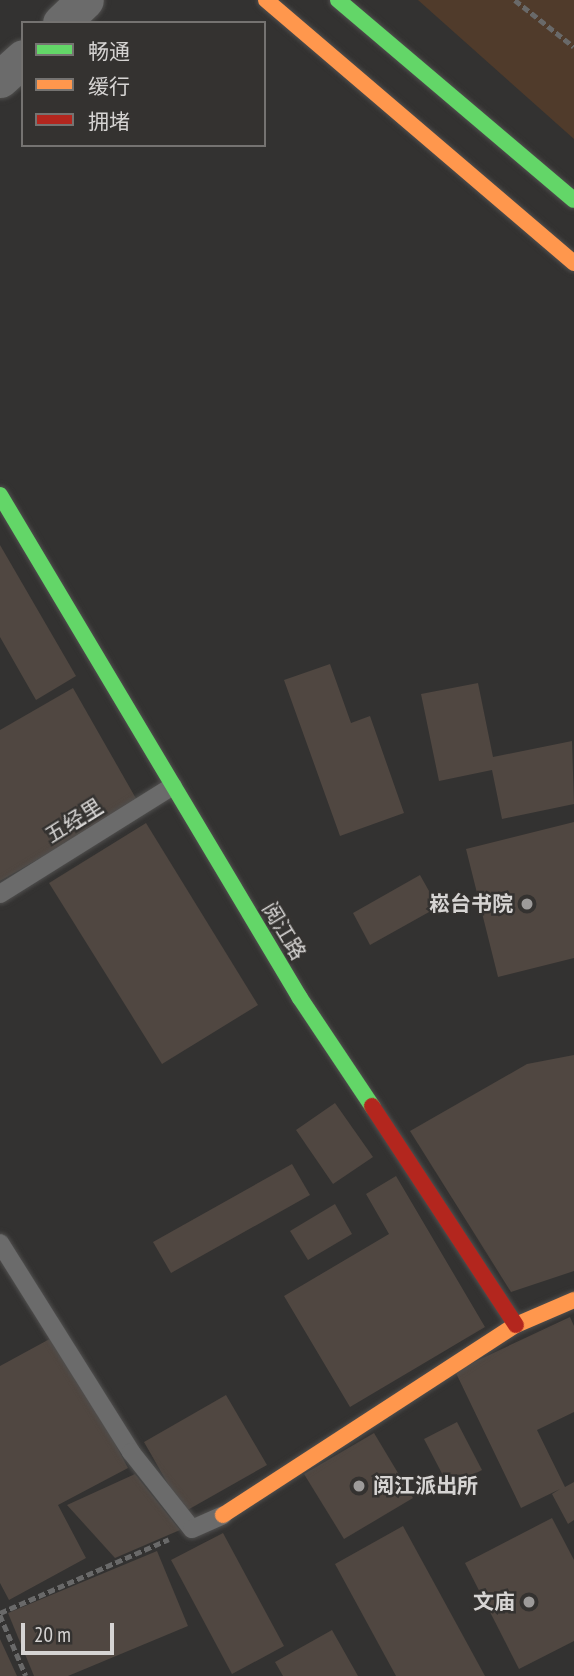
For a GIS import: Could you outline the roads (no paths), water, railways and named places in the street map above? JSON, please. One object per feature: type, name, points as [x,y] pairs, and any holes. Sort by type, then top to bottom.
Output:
[{"type":"street","points":[[63,21],[85,0]]},
{"type":"street","points":[[266,0],[574,262]]},
{"type":"street","points":[[338,0],[574,200]]},
{"type":"street","points":[[0,79],[21,60]]},
{"type":"street","name":"阅江路","points":[[0,495],[300,998],[516,1325]]},
{"type":"street","points":[[223,1515],[516,1325],[574,1300]]},
{"type":"lane","name":"五经里","points":[[0,894],[173,786]]},
{"type":"lane","points":[[0,1243],[131,1452],[192,1529],[223,1515]]},
{"type":"place","name":"崧台书院","points":[[527,904]]},
{"type":"place","name":"阅江派出所","points":[[359,1486]]},
{"type":"place","name":"文庙","points":[[529,1602]]}]
